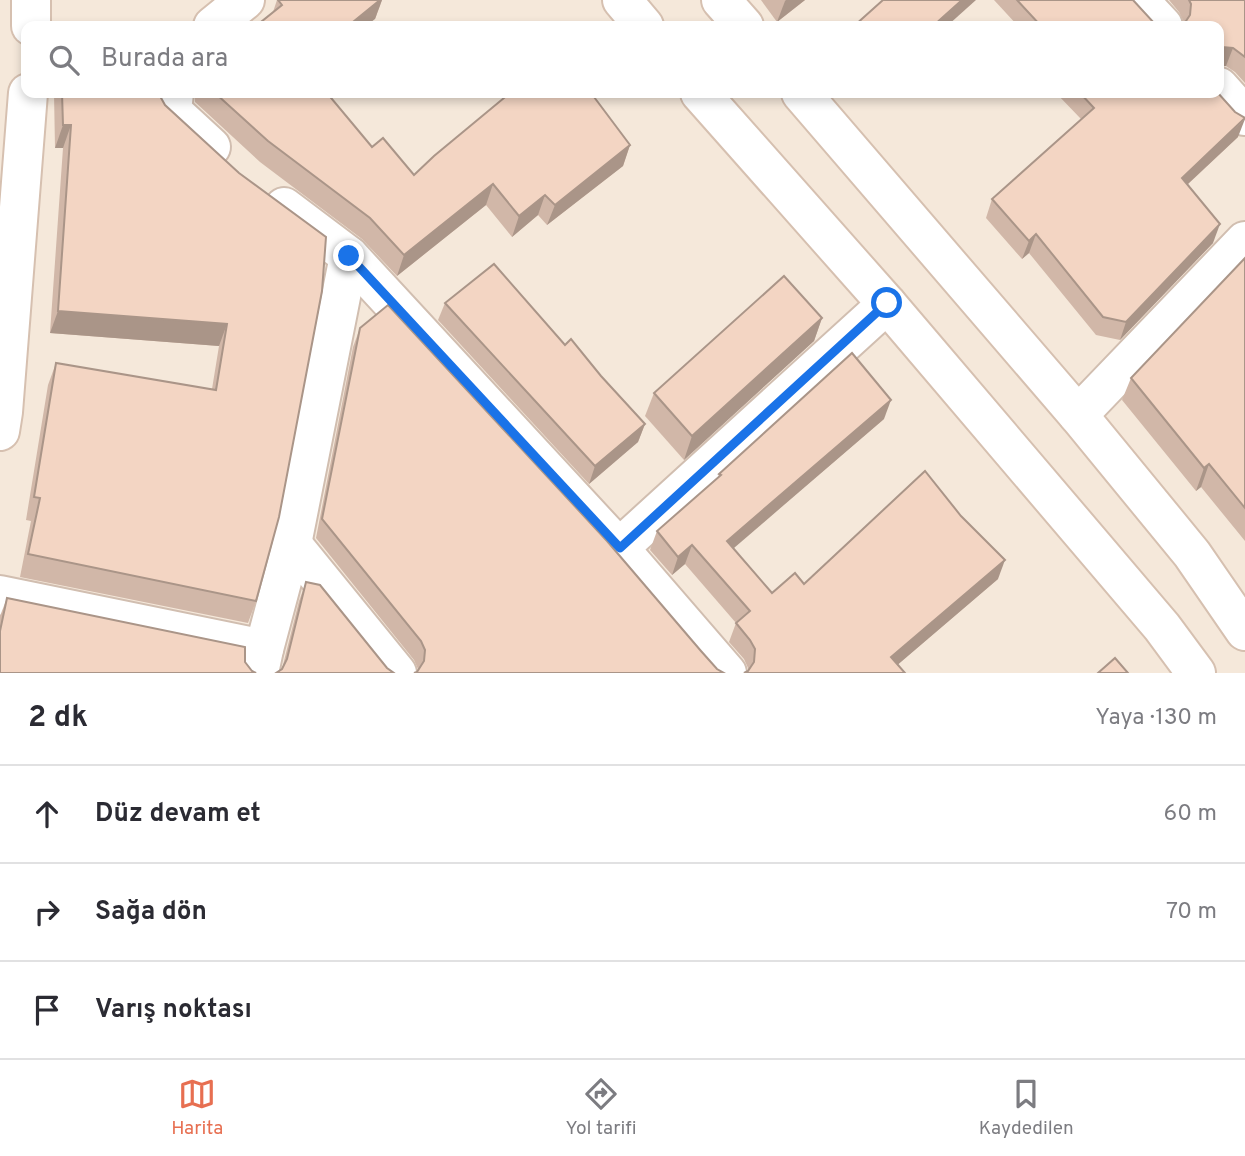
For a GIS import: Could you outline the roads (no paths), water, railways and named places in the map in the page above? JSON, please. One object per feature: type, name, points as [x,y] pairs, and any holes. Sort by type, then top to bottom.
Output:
[{"type":"street","points":[[31,0],[31,21]]},
{"type":"street","points":[[219,21],[245,0]]},
{"type":"street","points":[[622,0],[640,21]]},
{"type":"street","points":[[721,0],[740,21]]},
{"type":"street","points":[[1139,0],[1158,21]]},
{"type":"street","points":[[1224,93],[1245,116]]},
{"type":"street","points":[[1,419],[28,98]]},
{"type":"street","points":[[173,98],[172,111],[247,179],[349,256],[620,548],[727,673]]},
{"type":"street","points":[[704,98],[887,303],[1162,627],[1196,673]]},
{"type":"street","points":[[805,98],[1078,415],[1192,554],[1245,631]]},
{"type":"street","points":[[1078,415],[1245,240]]},
{"type":"street","points":[[0,595],[262,661],[292,544],[349,256]]},
{"type":"street","points":[[620,548],[887,303]]},
{"type":"street","points":[[292,544],[397,673]]}]
